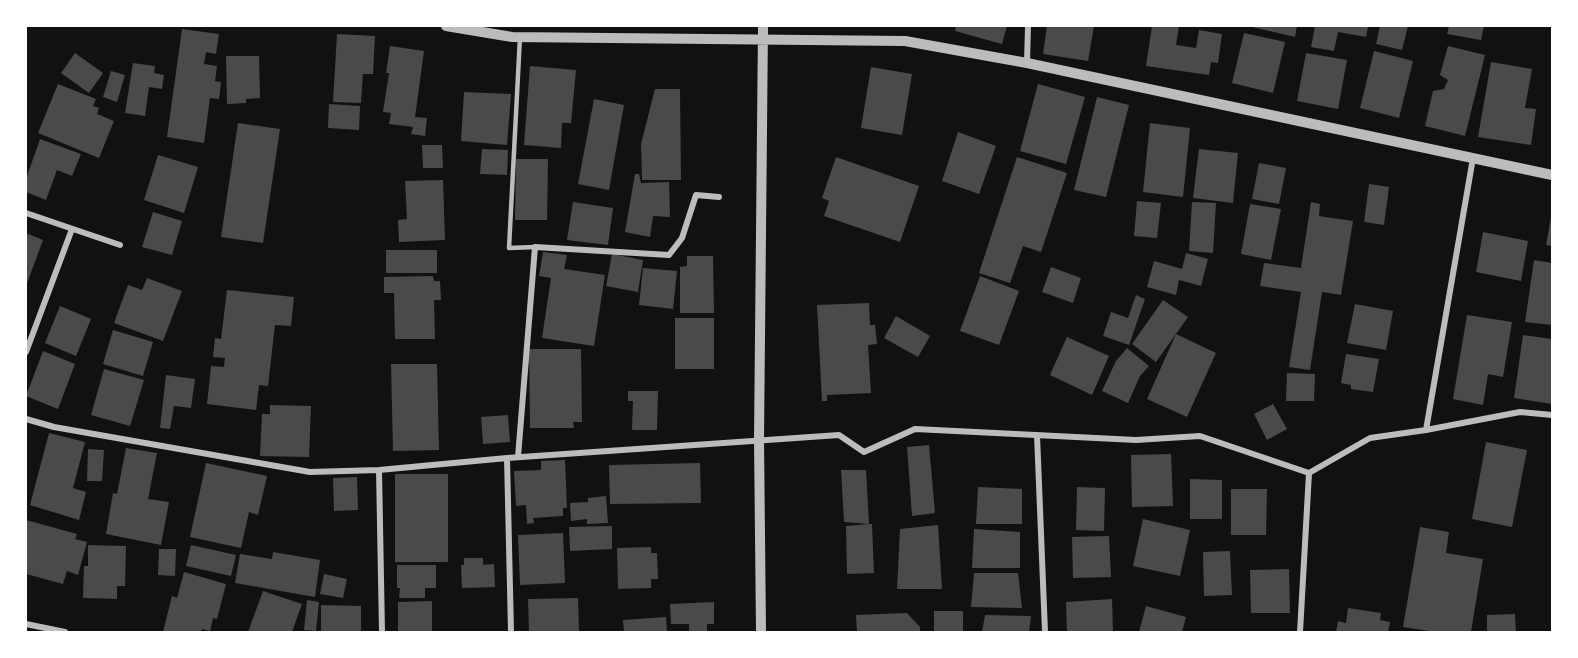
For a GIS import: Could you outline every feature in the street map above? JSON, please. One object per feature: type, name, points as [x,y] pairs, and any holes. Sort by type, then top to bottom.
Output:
[{"type":"street","points":[[446,26],[520,37],[905,41],[1027,63],[1552,175]]},
{"type":"street","points":[[761,633],[759,439],[762,26]]},
{"type":"street","points":[[1027,63],[1028,26]]},
{"type":"street","points":[[1426,430],[1473,158]]},
{"type":"street","points":[[518,457],[535,247],[669,255],[682,238],[696,195],[719,197]]},
{"type":"street","points":[[26,213],[120,245]]},
{"type":"street","points":[[26,352],[72,229]]},
{"type":"street","points":[[26,419],[54,427],[310,472],[379,470],[518,457],[839,435],[864,452],[915,429],[1136,440],[1200,436],[1309,473],[1370,438],[1520,412],[1552,415]]},
{"type":"street","points":[[1037,435],[1046,633]]},
{"type":"street","points":[[507,458],[511,633]]},
{"type":"street","points":[[379,470],[382,633]]},
{"type":"street","points":[[1300,633],[1309,473]]},
{"type":"street","points":[[26,624],[65,633]]},
{"type":"lane","points":[[520,37],[509,248],[535,247]]},
{"type":"building","points":[[956,26],[1007,26],[1002,44],[955,31]]},
{"type":"building","points":[[1047,26],[1094,26],[1088,61],[1043,54]]},
{"type":"building","points":[[1152,26],[1179,26],[1176,45],[1196,48],[1199,30],[1222,34],[1218,63],[1211,62],[1209,75],[1146,66]]},
{"type":"building","points":[[1248,26],[1297,26],[1295,37]]},
{"type":"building","points":[[1315,26],[1368,27],[1366,37],[1338,32],[1334,51],[1311,47]]},
{"type":"building","points":[[1380,26],[1408,26],[1402,50],[1376,44]]},
{"type":"building","points":[[1449,26],[1484,26],[1481,40],[1447,34]]},
{"type":"building","points":[[182,29],[219,34],[216,54],[206,52],[204,64],[217,66],[215,81],[221,82],[219,99],[210,98],[204,143],[167,137]]},
{"type":"building","points":[[1244,33],[1285,42],[1273,93],[1232,83]]},
{"type":"building","points":[[337,34],[375,36],[373,74],[363,74],[361,103],[333,102]]},
{"type":"building","points":[[390,46],[424,51],[415,117],[427,118],[425,136],[411,134],[413,127],[389,124],[391,113],[383,112],[389,73],[386,73]]},
{"type":"building","points":[[1448,46],[1485,55],[1465,136],[1425,126],[1433,91],[1444,89],[1448,80],[1440,75]]},
{"type":"building","points":[[1374,51],[1413,61],[1399,118],[1360,108]]},
{"type":"building","points":[[75,53],[103,73],[89,93],[61,73]]},
{"type":"building","points":[[1306,53],[1347,60],[1338,109],[1297,101]]},
{"type":"building","points":[[226,56],[259,56],[260,98],[246,99],[246,103],[227,104]]},
{"type":"building","points":[[1491,62],[1532,69],[1525,108],[1536,109],[1531,145],[1478,137]]},
{"type":"building","points":[[133,63],[155,66],[154,73],[164,75],[162,89],[149,87],[145,116],[125,113]]},
{"type":"building","points":[[530,66],[576,70],[571,123],[562,123],[561,148],[524,145]]},
{"type":"building","points":[[871,67],[912,74],[902,135],[861,128]]},
{"type":"building","points":[[111,71],[125,75],[117,102],[103,97]]},
{"type":"building","points":[[58,84],[96,99],[93,106],[99,108],[97,114],[114,121],[99,158],[38,133]]},
{"type":"building","points":[[1038,84],[1085,97],[1066,164],[1020,151]]},
{"type":"building","points":[[655,89],[680,89],[681,180],[642,180],[641,144]]},
{"type":"building","points":[[464,92],[511,94],[507,145],[461,141]]},
{"type":"building","points":[[1097,97],[1129,105],[1106,197],[1074,190]]},
{"type":"building","points":[[594,99],[624,105],[609,190],[578,184]]},
{"type":"building","points":[[329,104],[360,106],[359,130],[328,128]]},
{"type":"building","points":[[238,123],[280,129],[263,243],[221,237]]},
{"type":"building","points":[[1150,123],[1190,128],[1183,197],[1143,192]]},
{"type":"building","points":[[958,132],[996,146],[979,194],[942,181]]},
{"type":"building","points":[[40,139],[81,154],[72,176],[57,170],[46,200],[26,192],[26,179]]},
{"type":"building","points":[[422,145],[442,145],[443,168],[423,168]]},
{"type":"building","points":[[482,149],[508,150],[507,175],[480,174]]},
{"type":"building","points":[[1199,149],[1238,153],[1233,203],[1193,198]]},
{"type":"building","points":[[158,155],[198,167],[184,213],[144,200]]},
{"type":"building","points":[[836,157],[919,186],[900,242],[824,216],[829,201],[822,198]]},
{"type":"building","points":[[1017,157],[1067,173],[1041,252],[1023,246],[1010,283],[979,273]]},
{"type":"building","points":[[516,159],[548,159],[547,220],[515,220]]},
{"type":"building","points":[[1259,163],[1286,168],[1279,204],[1252,199]]},
{"type":"building","points":[[635,174],[639,174],[641,183],[669,182],[670,217],[653,216],[650,237],[625,232]]},
{"type":"building","points":[[443,180],[445,240],[399,242],[398,220],[407,219],[405,181]]},
{"type":"building","points":[[1369,184],[1389,187],[1384,225],[1364,222]]},
{"type":"building","points":[[1137,201],[1161,203],[1157,238],[1134,236]]},
{"type":"building","points":[[573,202],[613,208],[608,245],[567,240]]},
{"type":"building","points":[[1192,202],[1216,203],[1213,253],[1189,251]]},
{"type":"building","points":[[1311,202],[1320,204],[1319,216],[1353,221],[1341,295],[1322,292],[1310,370],[1289,367],[1301,292],[1260,286],[1264,263],[1301,268]]},
{"type":"building","points":[[1250,204],[1281,209],[1271,260],[1241,254]]},
{"type":"building","points":[[153,212],[182,221],[172,255],[142,247]]},
{"type":"building","points":[[1552,217],[1552,246],[1546,245]]},
{"type":"building","points":[[1483,232],[1528,241],[1521,281],[1476,272]]},
{"type":"building","points":[[26,233],[43,240],[26,286]]},
{"type":"building","points":[[386,250],[437,250],[437,273],[386,273]]},
{"type":"building","points":[[543,252],[567,255],[564,269],[605,275],[594,346],[542,338],[551,278],[539,276]]},
{"type":"building","points":[[1186,253],[1208,259],[1201,286],[1179,280],[1176,295],[1147,287],[1154,261],[1182,269]]},
{"type":"building","points":[[612,254],[643,260],[638,292],[606,286]]},
{"type":"building","points":[[687,256],[713,256],[714,313],[680,313],[680,267],[687,266]]},
{"type":"building","points":[[1534,260],[1552,263],[1552,325],[1525,322]]},
{"type":"building","points":[[1051,267],[1081,278],[1073,303],[1042,292]]},
{"type":"building","points":[[643,268],[677,271],[673,309],[639,305]]},
{"type":"building","points":[[433,276],[434,281],[440,281],[441,300],[434,300],[435,339],[395,339],[394,293],[384,293],[384,277]]},
{"type":"building","points":[[980,276],[1019,291],[999,345],[960,331]]},
{"type":"building","points":[[147,278],[182,291],[163,341],[114,323],[128,285],[142,290]]},
{"type":"building","points":[[227,290],[294,297],[291,326],[275,325],[268,386],[259,385],[256,410],[207,404],[211,366],[224,367],[225,358],[213,357],[215,338],[221,339]]},
{"type":"building","points":[[1136,295],[1145,299],[1129,345],[1103,336],[1111,312],[1128,318]]},
{"type":"building","points":[[1163,300],[1188,317],[1156,362],[1132,344]]},
{"type":"building","points":[[869,303],[870,325],[875,325],[877,344],[868,345],[871,393],[827,395],[827,401],[822,401],[817,305]]},
{"type":"building","points":[[1355,304],[1393,311],[1386,350],[1347,343]]},
{"type":"building","points":[[60,306],[91,319],[76,356],[45,343]]},
{"type":"building","points":[[1467,315],[1512,322],[1503,377],[1488,374],[1483,405],[1453,399]]},
{"type":"building","points":[[896,316],[930,336],[918,357],[884,338]]},
{"type":"building","points":[[675,318],[714,318],[714,369],[675,369]]},
{"type":"building","points":[[113,330],[153,342],[143,376],[103,364]]},
{"type":"building","points":[[1176,334],[1216,353],[1187,417],[1147,399]]},
{"type":"building","points":[[1523,335],[1552,339],[1552,404],[1514,398]]},
{"type":"building","points":[[1067,337],[1109,356],[1092,395],[1050,375]]},
{"type":"building","points":[[1127,348],[1149,366],[1140,376],[1128,403],[1102,391],[1116,361]]},
{"type":"building","points":[[529,349],[581,349],[582,422],[573,422],[574,428],[530,428]]},
{"type":"building","points":[[43,351],[75,364],[58,409],[26,396]]},
{"type":"building","points":[[1346,354],[1379,359],[1373,392],[1351,389],[1351,385],[1341,383]]},
{"type":"building","points":[[391,364],[437,364],[439,450],[393,451]]},
{"type":"building","points":[[104,369],[144,380],[130,426],[91,415]]},
{"type":"building","points":[[1287,373],[1315,374],[1314,401],[1286,401]]},
{"type":"building","points":[[166,375],[195,379],[191,408],[174,406],[170,429],[160,428]]},
{"type":"building","points":[[628,391],[658,391],[657,430],[632,430],[633,401],[628,401]]},
{"type":"building","points":[[1273,404],[1287,429],[1267,440],[1254,414]]},
{"type":"building","points":[[270,405],[311,406],[309,457],[260,456],[262,414],[270,414]]},
{"type":"building","points":[[508,415],[510,442],[483,444],[481,417]]},
{"type":"building","points":[[49,433],[85,442],[73,488],[86,492],[79,520],[30,505]]},
{"type":"building","points":[[1486,442],[1527,450],[1512,527],[1472,519]]},
{"type":"building","points":[[929,445],[935,513],[912,516],[907,447]]},
{"type":"building","points":[[126,448],[157,453],[148,499],[169,502],[161,545],[106,534],[113,493],[117,494]]},
{"type":"building","points":[[88,449],[104,450],[102,481],[87,481]]},
{"type":"building","points":[[1171,454],[1173,506],[1132,507],[1131,455]]},
{"type":"building","points":[[565,460],[567,508],[563,508],[563,516],[533,518],[534,523],[527,524],[526,505],[516,506],[514,471],[541,470],[541,461]]},
{"type":"building","points":[[206,463],[267,476],[258,515],[249,512],[241,548],[190,537]]},
{"type":"building","points":[[700,463],[701,503],[610,504],[609,465]]},
{"type":"building","points":[[841,470],[866,470],[869,524],[844,522]]},
{"type":"building","points":[[395,474],[448,474],[448,562],[395,562]]},
{"type":"building","points":[[357,477],[358,510],[334,511],[333,478]]},
{"type":"building","points":[[1190,479],[1222,480],[1222,519],[1190,519]]},
{"type":"building","points":[[978,487],[1022,489],[1022,524],[976,524]]},
{"type":"building","points":[[1077,487],[1105,488],[1104,531],[1076,530]]},
{"type":"building","points":[[1231,489],[1267,489],[1266,535],[1231,535]]},
{"type":"building","points":[[606,496],[608,523],[587,524],[587,519],[571,521],[570,503],[588,502],[588,498]]},
{"type":"building","points":[[1143,519],[1190,530],[1180,576],[1133,566]]},
{"type":"building","points":[[26,520],[77,534],[75,539],[87,542],[78,575],[67,571],[63,584],[26,574]]},
{"type":"building","points":[[872,524],[874,573],[847,574],[846,526]]},
{"type":"building","points":[[938,525],[942,589],[897,589],[900,529]]},
{"type":"building","points":[[612,526],[612,549],[570,551],[569,527]]},
{"type":"building","points":[[1420,527],[1449,532],[1446,553],[1483,559],[1471,632],[1436,632],[1403,627]]},
{"type":"building","points":[[974,529],[1020,532],[1020,568],[972,568]]},
{"type":"building","points":[[563,533],[565,583],[520,585],[518,535]]},
{"type":"building","points":[[1109,536],[1111,577],[1073,578],[1072,537]]},
{"type":"building","points":[[88,545],[126,546],[125,586],[117,586],[117,599],[83,598],[84,566],[88,566]]},
{"type":"building","points":[[191,545],[236,555],[231,576],[186,566]]},
{"type":"building","points":[[651,547],[651,553],[657,553],[658,579],[651,579],[651,588],[618,589],[617,548]]},
{"type":"building","points":[[159,549],[176,549],[175,576],[158,575]]},
{"type":"building","points":[[1230,551],[1232,595],[1204,596],[1203,552]]},
{"type":"building","points":[[273,552],[320,560],[315,597],[235,583],[240,554],[272,559]]},
{"type":"building","points":[[464,558],[483,558],[483,565],[494,564],[495,587],[462,588],[461,565],[464,565]]},
{"type":"building","points":[[397,565],[436,565],[436,588],[425,588],[425,598],[399,598]]},
{"type":"building","points":[[1289,569],[1290,613],[1251,613],[1250,570]]},
{"type":"building","points":[[184,572],[226,584],[217,619],[213,618],[210,631],[202,629],[201,632],[163,632],[172,596],[177,598]]},
{"type":"building","points":[[974,573],[1018,573],[1022,608],[971,607]]},
{"type":"building","points":[[324,574],[347,579],[343,598],[320,594]]},
{"type":"building","points":[[263,591],[302,604],[292,632],[248,632]]},
{"type":"building","points":[[578,598],[579,632],[529,632],[528,599]]},
{"type":"building","points":[[1112,599],[1113,632],[1067,632],[1066,602]]},
{"type":"building","points":[[307,600],[319,602],[316,631],[304,630]]},
{"type":"building","points":[[432,601],[432,632],[398,632],[398,602]]},
{"type":"building","points":[[714,602],[714,624],[707,624],[707,632],[689,632],[689,624],[671,624],[670,604]]},
{"type":"building","points":[[321,605],[361,606],[361,632],[321,632]]},
{"type":"building","points":[[1146,606],[1186,617],[1182,632],[1139,632]]},
{"type":"building","points":[[1348,608],[1381,613],[1380,620],[1390,622],[1388,632],[1336,632],[1338,621],[1346,623]]},
{"type":"building","points":[[934,611],[963,611],[963,631],[934,632]]},
{"type":"building","points":[[907,613],[920,627],[920,632],[857,632],[856,615]]},
{"type":"building","points":[[1515,614],[1516,632],[1487,632],[1487,615]]},
{"type":"building","points":[[985,615],[1031,616],[1029,632],[982,632]]},
{"type":"building","points":[[666,617],[667,632],[624,632],[623,620]]}]
